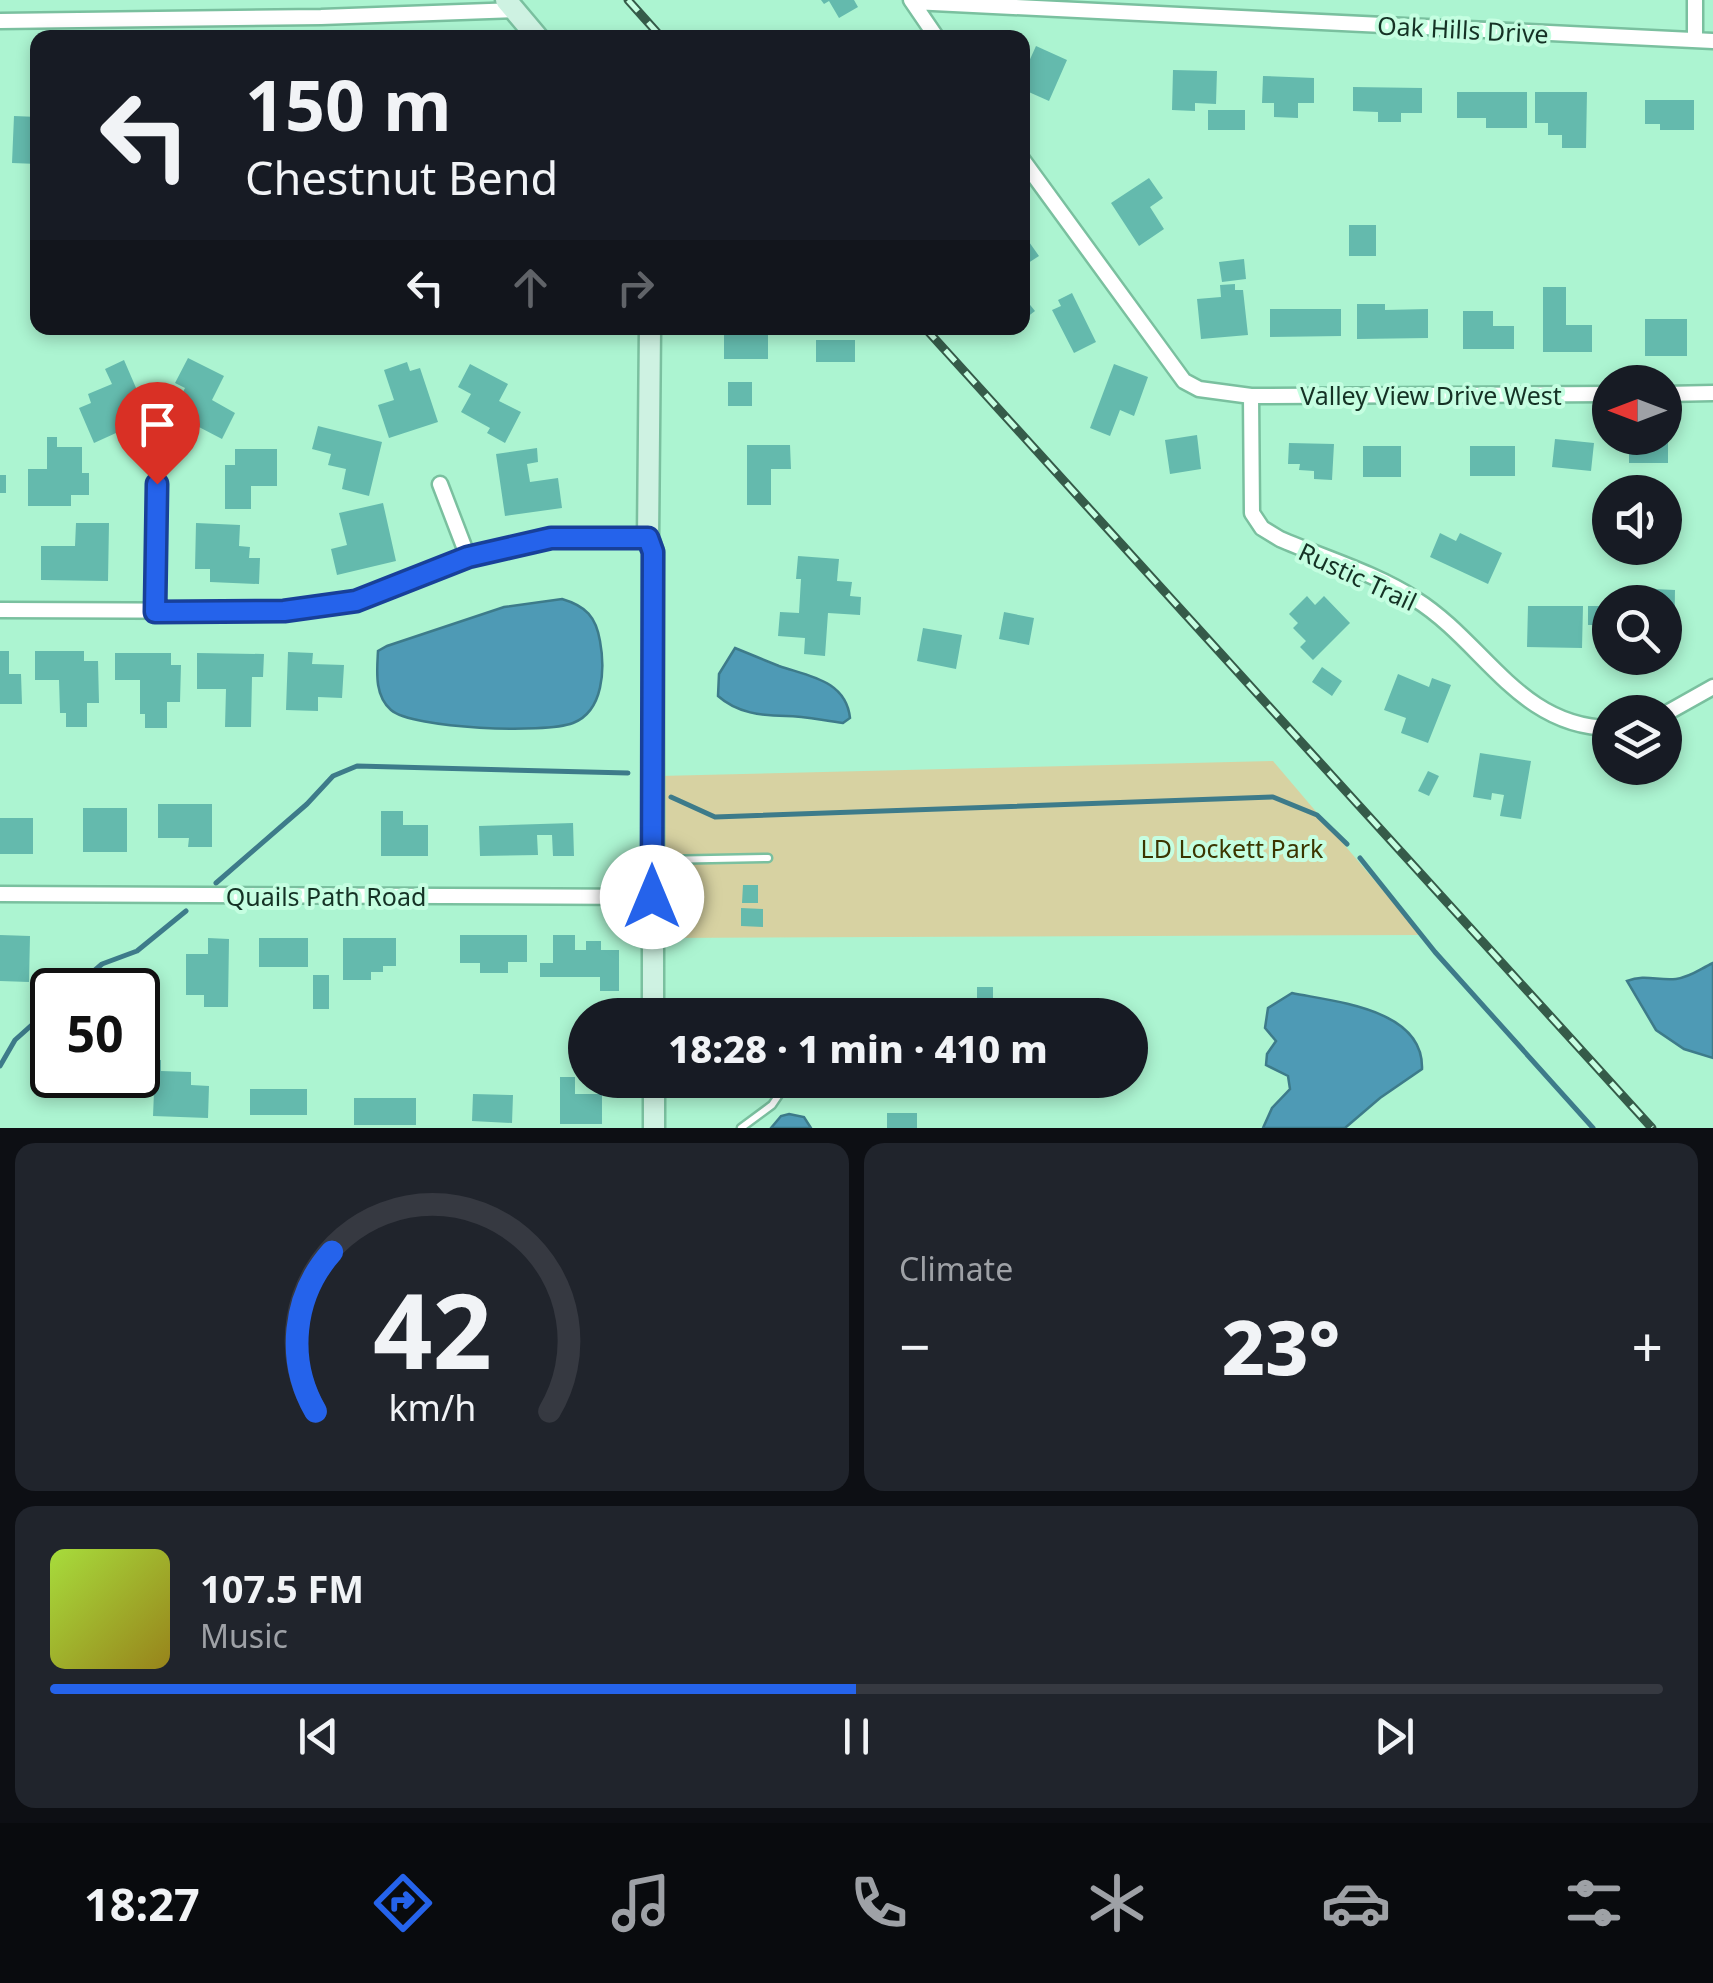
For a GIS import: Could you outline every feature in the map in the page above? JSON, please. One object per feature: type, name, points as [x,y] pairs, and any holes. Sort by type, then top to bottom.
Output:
[{"type":"main road","points":[[510,5],[531,30]]},
{"type":"main road","points":[[650,335],[653,998]]},
{"type":"main road","points":[[654,1098],[654,1128]]},
{"type":"street","points":[[1694,40],[1695,0]]},
{"type":"street","points":[[912,1],[932,30]]},
{"type":"street","name":"Oak Hills Drive","points":[[912,1],[1713,41]]},
{"type":"street","points":[[0,21],[288,18],[510,5]]},
{"type":"street","name":"Valley View Drive West","points":[[1030,171],[1184,381],[1199,389],[1251,396],[1592,394]]},
{"type":"street","points":[[1682,394],[1713,393]]},
{"type":"street","name":"Rustic Trail","points":[[1251,396],[1252,513],[1262,528],[1280,540],[1416,599],[1522,696],[1554,718],[1592,728]]},
{"type":"street","points":[[155,612],[157,484]]},
{"type":"street","points":[[440,484],[468,557]]},
{"type":"street","points":[[0,610],[284,611],[356,601],[468,557],[551,538],[648,538]]},
{"type":"street","points":[[1682,704],[1713,687]]},
{"type":"street","name":"Quails Path Road","points":[[0,894],[652,897]]},
{"type":"lane","points":[[652,860],[768,858]]},
{"type":"lane","points":[[741,1128],[776,1098]]},
{"type":"green space","name":"LD Lockett Park","points":[[1273,761],[1421,935],[660,938],[659,776]]},
{"type":"water","points":[[562,599],[578,605],[593,619],[602,652],[602,676],[596,699],[591,709],[573,723],[536,728],[480,728],[425,722],[391,710],[382,697],[378,651],[387,646],[504,607]]},
{"type":"water","points":[[735,648],[824,681],[841,695],[850,718],[843,723],[759,714],[725,702],[718,696],[719,674]]},
{"type":"water","points":[[1713,963],[1713,1058],[1684,1049],[1656,1030],[1627,981],[1681,978]]},
{"type":"water","points":[[1292,993],[1353,1005],[1393,1021],[1409,1033],[1419,1049],[1422,1069],[1345,1128],[1263,1128],[1272,1108],[1290,1089],[1288,1076],[1266,1065],[1267,1054],[1276,1041],[1265,1028],[1268,1008]]},
{"type":"water","points":[[781,1116],[804,1117],[811,1128],[771,1128]]},
{"type":"building","points":[[821,0],[854,0],[858,7],[839,18],[829,1],[824,4]]},
{"type":"building","points":[[1036,46],[1067,60],[1049,101],[1030,93],[1030,59]]},
{"type":"building","points":[[1173,70],[1217,71],[1216,104],[1195,103],[1195,111],[1172,110]]},
{"type":"building","points":[[1263,76],[1314,78],[1314,103],[1298,103],[1298,118],[1274,117],[1274,103],[1262,103]]},
{"type":"building","points":[[1353,87],[1422,88],[1422,113],[1401,113],[1401,122],[1378,122],[1378,112],[1353,111]]},
{"type":"building","points":[[1457,92],[1527,92],[1527,128],[1486,128],[1486,118],[1457,118]]},
{"type":"building","points":[[1535,92],[1587,92],[1586,148],[1562,148],[1562,135],[1548,135],[1548,123],[1535,123]]},
{"type":"building","points":[[1645,100],[1694,100],[1694,130],[1660,130],[1660,124],[1645,124]]},
{"type":"building","points":[[1208,110],[1245,110],[1245,130],[1208,130]]},
{"type":"building","points":[[14,116],[30,117],[30,164],[12,163]]},
{"type":"building","points":[[1149,178],[1163,198],[1150,207],[1164,229],[1139,246],[1111,203]]},
{"type":"building","points":[[1349,225],[1376,225],[1376,256],[1349,256]]},
{"type":"building","points":[[1030,243],[1039,256],[1030,262]]},
{"type":"building","points":[[1244,259],[1246,279],[1222,282],[1219,262]]},
{"type":"building","points":[[1235,284],[1235,290],[1243,290],[1248,335],[1201,339],[1197,299],[1221,297],[1220,285]]},
{"type":"building","points":[[1543,287],[1566,287],[1566,325],[1592,325],[1592,352],[1543,352]]},
{"type":"building","points":[[1072,293],[1096,342],[1074,353],[1052,310],[1061,306],[1058,300]]},
{"type":"building","points":[[1357,304],[1385,304],[1385,310],[1428,309],[1428,338],[1357,339]]},
{"type":"building","points":[[1270,309],[1341,309],[1341,336],[1270,337]]},
{"type":"building","points":[[1463,311],[1493,311],[1493,326],[1514,326],[1514,349],[1463,349]]},
{"type":"building","points":[[1645,319],[1687,319],[1687,356],[1645,356]]},
{"type":"building","points":[[724,335],[768,335],[768,359],[724,359]]},
{"type":"building","points":[[816,340],[855,340],[855,362],[816,362]]},
{"type":"building","points":[[188,358],[224,376],[212,400],[235,413],[222,439],[172,413],[185,388],[175,383]]},
{"type":"building","points":[[124,360],[149,418],[94,443],[79,408],[91,403],[88,394],[112,384],[105,369]]},
{"type":"building","points":[[407,362],[410,371],[420,368],[438,422],[389,438],[378,405],[394,400],[384,370]]},
{"type":"building","points":[[470,364],[508,384],[499,401],[521,412],[505,443],[487,433],[490,428],[461,412],[471,394],[458,387]]},
{"type":"building","points":[[1114,364],[1148,377],[1134,416],[1120,410],[1110,436],[1090,428]]},
{"type":"building","points":[[728,382],[752,382],[752,406],[728,406]]},
{"type":"building","points":[[318,426],[382,442],[369,496],[342,489],[346,469],[328,465],[331,454],[312,449]]},
{"type":"building","points":[[1197,435],[1201,469],[1170,474],[1165,440]]},
{"type":"building","points":[[47,437],[57,437],[57,447],[82,447],[82,473],[89,473],[89,495],[71,495],[71,506],[28,506],[28,469],[47,469]]},
{"type":"building","points":[[1555,439],[1592,443],[1591,471],[1552,467]]},
{"type":"building","points":[[1289,443],[1334,444],[1332,480],[1314,479],[1314,471],[1299,470],[1300,464],[1288,464]]},
{"type":"building","points":[[747,445],[790,445],[791,469],[771,469],[771,505],[747,505]]},
{"type":"building","points":[[1363,446],[1401,446],[1401,477],[1363,477]]},
{"type":"building","points":[[1470,446],[1515,446],[1515,476],[1470,476]]},
{"type":"building","points":[[537,448],[538,462],[527,464],[530,482],[558,478],[562,508],[505,516],[496,454]]},
{"type":"building","points":[[235,449],[277,449],[277,486],[251,486],[251,509],[225,509],[225,465],[235,465]]},
{"type":"building","points":[[1629,455],[1668,455],[1668,463],[1629,463]]},
{"type":"building","points":[[0,475],[6,475],[6,493],[0,493]]},
{"type":"building","points":[[383,503],[396,561],[337,575],[331,549],[347,545],[339,513]]},
{"type":"building","points":[[76,523],[109,523],[108,581],[41,580],[41,546],[75,546]]},
{"type":"building","points":[[196,523],[240,525],[239,546],[250,547],[249,558],[260,558],[259,584],[210,582],[210,569],[195,569]]},
{"type":"building","points":[[1440,533],[1456,541],[1460,533],[1502,553],[1488,584],[1430,557]]},
{"type":"building","points":[[798,556],[839,559],[837,581],[852,582],[850,596],[861,597],[860,615],[828,613],[825,656],[804,654],[805,638],[778,636],[780,612],[799,613]]},
{"type":"building","points":[[1307,596],[1315,605],[1324,596],[1350,623],[1313,660],[1300,647],[1306,641],[1293,628],[1298,623],[1289,614]]},
{"type":"building","points":[[1528,606],[1583,606],[1582,648],[1527,647]]},
{"type":"building","points":[[1588,606],[1592,606],[1592,625],[1588,625]]},
{"type":"building","points":[[1004,612],[1034,618],[1029,645],[999,639]]},
{"type":"building","points":[[923,628],[962,635],[956,669],[917,661]]},
{"type":"building","points":[[0,651],[9,651],[9,674],[21,674],[22,704],[0,704]]},
{"type":"building","points":[[35,651],[84,651],[84,661],[98,661],[99,703],[87,703],[87,727],[66,727],[66,713],[60,713],[59,680],[35,680]]},
{"type":"building","points":[[288,652],[313,653],[312,664],[344,665],[342,698],[318,697],[318,711],[286,710]]},
{"type":"building","points":[[115,653],[171,653],[171,665],[181,665],[180,702],[167,702],[167,728],[145,728],[145,714],[140,714],[140,680],[115,680]]},
{"type":"building","points":[[197,653],[264,654],[263,677],[252,677],[251,727],[225,727],[226,689],[197,689]]},
{"type":"building","points":[[1322,667],[1342,681],[1332,696],[1312,682]]},
{"type":"building","points":[[1398,674],[1429,687],[1432,678],[1451,685],[1428,743],[1401,733],[1406,718],[1384,710]]},
{"type":"building","points":[[1480,753],[1531,761],[1521,819],[1500,816],[1504,795],[1492,793],[1491,800],[1473,797]]},
{"type":"building","points":[[1428,771],[1439,776],[1429,796],[1418,791]]},
{"type":"building","points":[[158,804],[212,804],[212,847],[188,847],[189,838],[158,838]]},
{"type":"building","points":[[83,808],[127,808],[127,852],[83,852]]},
{"type":"building","points":[[381,811],[403,811],[403,825],[428,825],[428,856],[381,856]]},
{"type":"building","points":[[0,818],[33,818],[33,854],[0,854]]},
{"type":"building","points":[[573,823],[574,856],[553,856],[552,835],[537,835],[538,855],[480,856],[479,826]]},
{"type":"building","points":[[743,885],[758,885],[758,903],[742,903]]},
{"type":"building","points":[[741,908],[763,909],[763,927],[741,926]]},
{"type":"building","points":[[0,935],[30,936],[29,982],[0,981]]},
{"type":"building","points":[[460,935],[527,935],[527,962],[508,962],[508,973],[480,973],[480,963],[460,963]]},
{"type":"building","points":[[553,935],[575,935],[575,950],[586,950],[586,941],[601,941],[601,950],[619,950],[619,991],[600,991],[600,977],[540,977],[540,963],[553,963]]},
{"type":"building","points":[[208,938],[229,939],[228,1007],[204,1007],[204,995],[186,995],[186,954],[208,954]]},
{"type":"building","points":[[259,938],[308,938],[308,967],[259,967]]},
{"type":"building","points":[[343,938],[396,938],[396,966],[383,966],[383,972],[371,972],[371,980],[343,980]]},
{"type":"building","points":[[313,975],[329,975],[329,1009],[313,1009]]},
{"type":"building","points":[[977,987],[993,987],[993,998],[977,998]]},
{"type":"building","points":[[160,1060],[161,1071],[191,1072],[191,1085],[209,1086],[208,1118],[153,1116],[154,1098],[160,1098]]},
{"type":"building","points":[[560,1077],[568,1077],[568,1098],[602,1098],[602,1124],[560,1124]]},
{"type":"building","points":[[250,1089],[307,1089],[307,1115],[250,1115]]},
{"type":"building","points":[[473,1094],[513,1095],[512,1123],[472,1121]]},
{"type":"building","points":[[354,1098],[416,1098],[416,1125],[354,1125]]},
{"type":"building","points":[[887,1113],[917,1113],[917,1128],[887,1128]]},
{"type":"waterway","points":[[216,883],[307,804],[333,776],[357,766],[628,773]]},
{"type":"waterway","points":[[671,797],[715,817],[1273,797],[1317,815],[1347,844]]},
{"type":"waterway","points":[[1360,858],[1435,952],[1593,1128]]},
{"type":"waterway","points":[[97,968],[137,951],[186,911]]},
{"type":"waterway","points":[[0,1066],[15,1040],[30,1027]]},
{"type":"railway","points":[[628,0],[655,30]]},
{"type":"railway","points":[[931,335],[1652,1128]]},
{"type":"route","points":[[157,484],[155,612],[284,611],[356,601],[468,557],[551,538],[648,538],[653,552],[652,897]]}]
